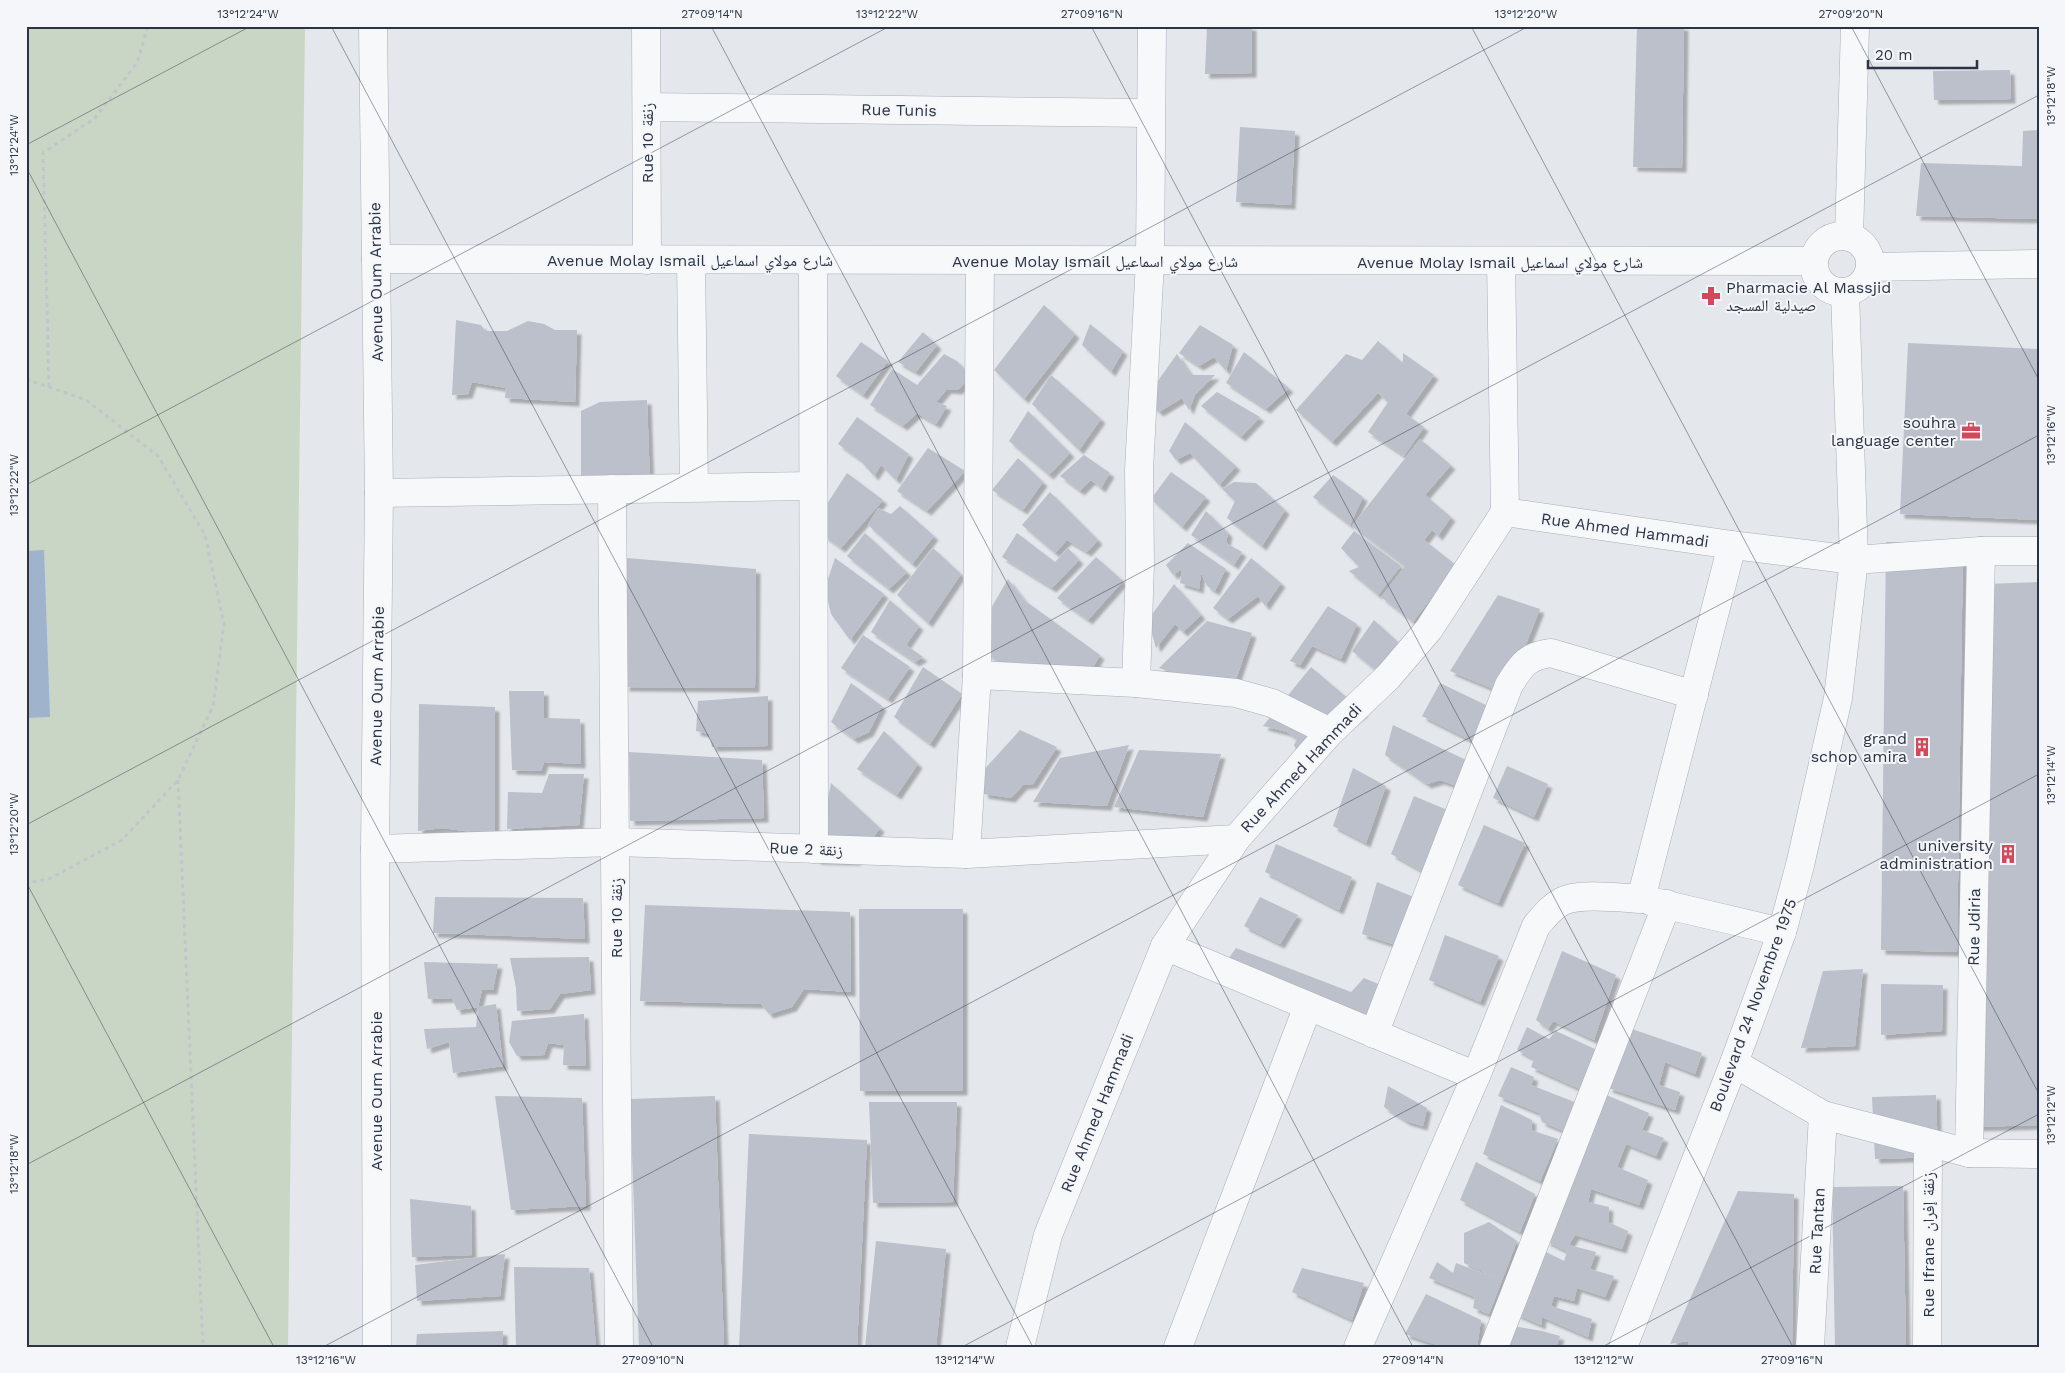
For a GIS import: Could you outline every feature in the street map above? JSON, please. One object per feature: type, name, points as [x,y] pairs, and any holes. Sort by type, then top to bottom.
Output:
[{"type":"street","name":"Avenue Oum Arrabie","points":[[373,26],[379,494],[375,849],[377,1347]]},
{"type":"street","name":"Rue 10 زنقة","points":[[646,26],[647,260]]},
{"type":"street","points":[[1136,683],[1140,564],[1139,470],[1150,261],[1152,26]]},
{"type":"street","points":[[1849,236],[1855,26]]},
{"type":"street","name":"Rue Tunis","points":[[647,107],[1151,114]]},
{"type":"street","points":[[1849,236],[1865,248],[1870,256],[1870,266],[1868,276],[1862,284],[1854,290],[1845,292],[1831,289],[1819,280],[1814,262],[1822,244],[1830,238],[1849,236]]},
{"type":"street","name":"Avenue Molay Ismail شارع مولاي اسماعيل","points":[[376,259],[1814,262]]},
{"type":"street","points":[[691,260],[694,487]]},
{"type":"street","points":[[813,261],[814,849]]},
{"type":"street","points":[[966,854],[977,674],[980,261]]},
{"type":"street","points":[[1501,262],[1505,512]]},
{"type":"street","points":[[1870,266],[2039,264]]},
{"type":"street","name":"Boulevard 24 Novembre 1975","points":[[1623,1347],[1734,1063],[1782,932],[1800,865],[1838,698],[1854,560],[1845,292]]},
{"type":"street","points":[[379,494],[812,486]]},
{"type":"street","name":"Rue 10 زنقة","points":[[612,489],[619,1347]]},
{"type":"street","name":"Rue Ahmed Hammadi","points":[[1020,1347],[1048,1235],[1165,946],[1236,839],[1330,732],[1388,677],[1429,629],[1505,512],[1732,546],[1854,560],[1981,551],[2039,551]]},
{"type":"street","points":[[1494,1347],[1654,902],[1694,695],[1732,546]]},
{"type":"street","name":"Rue Jdiria","points":[[1969,1153],[1981,551]]},
{"type":"street","points":[[1374,1034],[1509,686],[1521,666],[1529,658],[1551,654],[1694,695]]},
{"type":"street","points":[[977,674],[1136,683],[1236,694],[1272,703],[1330,732]]},
{"type":"street","name":"Rue 2 زنقة","points":[[375,849],[616,842],[966,854],[1236,839]]},
{"type":"street","points":[[1358,1347],[1476,1076],[1536,926],[1548,911],[1562,900],[1587,896],[1654,902],[1782,932]]},
{"type":"street","points":[[1165,946],[1476,1076]]},
{"type":"street","points":[[1178,1347],[1308,1006]]},
{"type":"street","points":[[1734,1063],[1823,1116],[1969,1153],[2039,1154]]},
{"type":"street","name":"Rue Tantan","points":[[1810,1347],[1823,1116]]},
{"type":"street","name":"Rue Ifrane زنقة إفران","points":[[1927,1347],[1928,1143]]},
{"type":"path","points":[[49,387],[42,152],[95,118],[137,63],[148,26]]},
{"type":"path","points":[[26,379],[86,400],[158,456],[205,534],[224,624],[213,706],[178,780],[122,840],[49,880],[26,884]]},
{"type":"path","points":[[178,780],[203,1347]]},
{"type":"green space","points":[[26,26],[305,26],[288,1347],[26,1347]]},
{"type":"water","points":[[44,550],[50,717],[26,718],[26,551]]},
{"type":"building","points":[[1207,26],[1252,26],[1252,73],[1205,74]]},
{"type":"building","points":[[1637,26],[1684,26],[1682,168],[1633,167]]},
{"type":"building","points":[[2010,70],[2011,99],[1934,100],[1933,71]]},
{"type":"building","points":[[1240,127],[1295,131],[1291,205],[1236,202]]},
{"type":"building","points":[[2039,130],[2039,219],[1916,216],[1921,163],[2022,166],[2023,131]]},
{"type":"building","points":[[1044,305],[1075,334],[1024,399],[994,370]]},
{"type":"building","points":[[456,320],[481,325],[485,331],[507,331],[528,321],[544,324],[555,330],[577,330],[575,402],[505,398],[506,388],[472,382],[468,394],[452,395]]},
{"type":"building","points":[[1090,324],[1123,351],[1111,372],[1082,345]]},
{"type":"building","points":[[1200,325],[1233,345],[1226,371],[1214,357],[1199,366],[1179,353]]},
{"type":"building","points":[[923,332],[937,345],[916,372],[898,362]]},
{"type":"building","points":[[1378,341],[1403,363],[1403,353],[1434,375],[1406,414],[1424,427],[1404,456],[1368,432],[1388,402],[1378,393],[1332,442],[1296,410],[1346,354],[1362,360]]},
{"type":"building","points":[[861,342],[888,361],[863,395],[836,376]]},
{"type":"building","name":"souhra language center","points":[[1908,343],[2039,349],[2039,520],[1900,514]]},
{"type":"building","points":[[1244,352],[1289,388],[1266,409],[1226,383]]},
{"type":"building","points":[[944,354],[957,361],[971,376],[958,390],[947,389],[936,402],[947,406],[936,424],[917,413],[903,426],[870,405],[892,369],[917,385]]},
{"type":"building","points":[[1177,354],[1191,375],[1215,375],[1195,395],[1189,410],[1182,398],[1159,412],[1145,399]]},
{"type":"building","points":[[1051,375],[1101,419],[1079,450],[1032,404]]},
{"type":"building","points":[[1217,392],[1260,417],[1241,437],[1201,406]]},
{"type":"building","points":[[647,400],[650,483],[581,485],[581,411],[600,402]]},
{"type":"building","points":[[1028,411],[1070,453],[1049,475],[1009,441]]},
{"type":"building","points":[[857,417],[909,454],[896,480],[881,465],[874,476],[859,459],[838,444]]},
{"type":"building","points":[[1185,422],[1236,466],[1219,485],[1190,453],[1176,460],[1169,451]]},
{"type":"building","points":[[1420,439],[1451,465],[1425,495],[1451,517],[1438,536],[1432,530],[1424,540],[1456,565],[1413,622],[1381,597],[1405,566],[1352,526]]},
{"type":"building","points":[[928,448],[965,471],[927,511],[897,491]]},
{"type":"building","points":[[1084,455],[1110,473],[1101,488],[1091,480],[1080,491],[1060,476]]},
{"type":"building","points":[[1018,458],[1043,482],[1023,510],[992,490]]},
{"type":"building","points":[[1171,472],[1206,497],[1182,527],[1151,499]]},
{"type":"building","points":[[847,473],[883,500],[841,548],[823,535],[825,507]]},
{"type":"building","points":[[1333,475],[1363,497],[1350,525],[1313,497]]},
{"type":"building","points":[[1234,482],[1256,483],[1285,510],[1262,546],[1227,518],[1235,501],[1222,489]]},
{"type":"building","points":[[1050,492],[1098,540],[1087,552],[1067,540],[1055,553],[1022,525]]},
{"type":"building","points":[[900,506],[934,536],[912,564],[868,525],[878,508],[891,514]]},
{"type":"building","points":[[1206,511],[1228,533],[1226,543],[1242,552],[1234,565],[1191,535]]},
{"type":"building","points":[[1354,531],[1401,566],[1378,595],[1349,571],[1359,567],[1341,548]]},
{"type":"building","points":[[865,533],[907,572],[889,589],[847,556]]},
{"type":"building","points":[[1017,533],[1055,562],[1068,548],[1079,560],[1052,588],[1002,557]]},
{"type":"building","name":"grand schop amira","points":[[1886,542],[1963,543],[1957,952],[1881,950]]},
{"type":"building","points":[[1188,543],[1226,569],[1215,591],[1207,586],[1201,573],[1199,589],[1180,583],[1182,569],[1173,575],[1166,565]]},
{"type":"building","points":[[933,548],[961,574],[928,623],[897,595]]},
{"type":"building","points":[[1096,557],[1123,581],[1088,620],[1057,598]]},
{"type":"building","points":[[627,558],[756,569],[755,688],[625,687]]},
{"type":"building","points":[[835,558],[884,594],[850,640],[831,614],[825,588]]},
{"type":"building","points":[[1251,558],[1281,583],[1265,606],[1258,596],[1228,619],[1213,608]]},
{"type":"building","points":[[1008,579],[1024,600],[1100,655],[1089,674],[1010,670],[985,652],[987,615]]},
{"type":"building","name":"university administration","points":[[2039,582],[2039,1125],[1970,1127],[1985,584]]},
{"type":"building","points":[[1174,584],[1201,615],[1183,632],[1175,624],[1156,648],[1148,620]]},
{"type":"building","points":[[1498,595],[1540,609],[1506,694],[1450,671]]},
{"type":"building","points":[[890,600],[919,626],[906,645],[923,657],[915,662],[871,632]]},
{"type":"building","points":[[1328,606],[1357,624],[1341,659],[1312,646],[1300,665],[1290,661]]},
{"type":"building","points":[[1374,620],[1399,643],[1377,671],[1352,651]]},
{"type":"building","points":[[1207,621],[1252,633],[1234,685],[1199,681],[1159,668]]},
{"type":"building","points":[[863,635],[910,667],[888,699],[841,668]]},
{"type":"building","points":[[923,667],[962,694],[930,744],[894,717]]},
{"type":"building","points":[[1311,667],[1364,712],[1300,757],[1294,745],[1297,739],[1287,732],[1263,726]]},
{"type":"building","points":[[851,683],[882,706],[869,732],[854,739],[831,722]]},
{"type":"building","points":[[1440,683],[1492,708],[1474,742],[1422,716]]},
{"type":"building","points":[[509,691],[544,691],[544,718],[580,719],[581,764],[544,762],[541,771],[512,770]]},
{"type":"building","points":[[768,696],[768,746],[712,747],[709,734],[696,731],[698,701]]},
{"type":"building","points":[[419,704],[495,707],[495,835],[442,828],[418,831]]},
{"type":"building","points":[[1393,725],[1466,760],[1460,787],[1440,780],[1427,784],[1385,755]]},
{"type":"building","points":[[1020,730],[1057,747],[1033,784],[1023,785],[1011,798],[984,794],[981,773]]},
{"type":"building","points":[[884,731],[918,764],[897,795],[857,769]]},
{"type":"building","points":[[1129,745],[1107,806],[1033,802],[1060,758]]},
{"type":"building","points":[[1139,750],[1221,754],[1203,817],[1114,807]]},
{"type":"building","points":[[629,752],[762,760],[764,818],[630,821]]},
{"type":"building","points":[[1507,766],[1548,784],[1534,817],[1493,798]]},
{"type":"building","points":[[1353,768],[1386,786],[1366,843],[1333,826]]},
{"type":"building","points":[[549,774],[584,774],[579,825],[507,829],[508,792],[542,793]]},
{"type":"building","points":[[831,783],[880,828],[856,861],[816,860]]},
{"type":"building","points":[[1414,796],[1452,812],[1424,872],[1391,854]]},
{"type":"building","points":[[1484,825],[1525,843],[1498,903],[1458,885]]},
{"type":"building","points":[[1276,844],[1352,877],[1339,910],[1265,872]]},
{"type":"building","points":[[1377,882],[1416,898],[1399,946],[1362,934]]},
{"type":"building","points":[[435,897],[583,898],[585,939],[433,933]]},
{"type":"building","points":[[1260,897],[1298,915],[1280,944],[1244,926]]},
{"type":"building","points":[[645,905],[850,912],[851,992],[804,989],[792,1007],[769,1014],[761,1004],[640,1001]]},
{"type":"building","points":[[859,909],[963,909],[963,1091],[860,1091]]},
{"type":"building","points":[[1445,935],[1499,956],[1480,1002],[1429,980]]},
{"type":"building","points":[[1236,948],[1351,992],[1364,978],[1383,986],[1365,1021],[1226,962]]},
{"type":"building","points":[[1562,951],[1616,975],[1594,1040],[1553,1021],[1548,1029],[1536,1020]]},
{"type":"building","points":[[589,957],[591,990],[560,994],[550,1009],[517,1011],[516,988],[510,958]]},
{"type":"building","points":[[424,962],[498,964],[493,990],[482,990],[478,1007],[457,1010],[452,998],[428,999]]},
{"type":"building","points":[[1863,969],[1855,1046],[1801,1048],[1823,971]]},
{"type":"building","points":[[1881,984],[1943,985],[1942,1031],[1881,1035]]},
{"type":"building","points":[[496,1004],[503,1066],[453,1073],[449,1042],[427,1049],[424,1029],[476,1027],[478,1007]]},
{"type":"building","points":[[584,1014],[586,1066],[563,1065],[564,1045],[548,1043],[544,1055],[517,1056],[509,1042],[512,1021]]},
{"type":"building","points":[[1527,1027],[1549,1039],[1556,1031],[1597,1050],[1580,1089],[1531,1067],[1534,1059],[1517,1050]]},
{"type":"building","points":[[1632,1029],[1702,1053],[1695,1074],[1665,1062],[1659,1085],[1680,1092],[1675,1110],[1608,1088]]},
{"type":"building","points":[[1511,1067],[1534,1077],[1531,1085],[1577,1103],[1564,1131],[1542,1122],[1539,1113],[1498,1096]]},
{"type":"building","points":[[1388,1086],[1427,1108],[1423,1126],[1406,1121],[1384,1107]]},
{"type":"building","points":[[1604,1094],[1649,1113],[1642,1130],[1664,1138],[1656,1156],[1626,1144],[1617,1167],[1648,1180],[1639,1205],[1591,1189],[1588,1202],[1609,1207],[1608,1222],[1628,1231],[1622,1249],[1575,1235],[1566,1251],[1546,1241]]},
{"type":"building","points":[[1936,1095],[1938,1157],[1875,1159],[1872,1097]]},
{"type":"building","points":[[495,1096],[582,1098],[586,1206],[511,1210]]},
{"type":"building","points":[[715,1096],[724,1347],[639,1347],[630,1099]]},
{"type":"building","points":[[869,1102],[957,1102],[953,1202],[873,1203]]},
{"type":"building","points":[[1501,1105],[1532,1120],[1531,1130],[1558,1139],[1540,1181],[1483,1154]]},
{"type":"building","points":[[749,1134],[867,1140],[857,1347],[739,1347]]},
{"type":"building","points":[[1476,1162],[1535,1194],[1520,1232],[1460,1200]]},
{"type":"building","points":[[1903,1186],[1906,1347],[1835,1347],[1832,1187]]},
{"type":"building","points":[[1738,1191],[1794,1194],[1792,1347],[1689,1347],[1688,1341],[1670,1344]]},
{"type":"building","points":[[410,1199],[471,1206],[472,1255],[412,1257]]},
{"type":"building","points":[[1489,1222],[1517,1241],[1489,1314],[1473,1308],[1475,1297],[1429,1278],[1437,1262],[1453,1273],[1456,1263],[1498,1279],[1464,1263],[1464,1233]]},
{"type":"building","points":[[876,1241],[946,1249],[936,1347],[865,1347]]},
{"type":"building","points":[[1569,1245],[1596,1252],[1590,1269],[1614,1276],[1605,1297],[1577,1288],[1574,1301],[1554,1296],[1551,1306],[1592,1319],[1588,1337],[1542,1317],[1541,1325],[1516,1314],[1546,1252],[1564,1261]]},
{"type":"building","points":[[505,1254],[500,1296],[417,1301],[415,1265]]},
{"type":"building","points":[[514,1267],[589,1268],[596,1347],[516,1347]]},
{"type":"building","points":[[1302,1268],[1364,1283],[1352,1320],[1292,1292]]},
{"type":"building","points":[[1426,1294],[1481,1320],[1477,1347],[1443,1347],[1405,1334]]},
{"type":"building","points":[[1513,1326],[1560,1336],[1556,1347],[1505,1347]]},
{"type":"building","points":[[503,1331],[503,1347],[416,1347],[417,1334]]},
{"type":"place","name":"Pharmacie Al Massjid صيدلية المسجد","points":[[1711,296]]},
{"type":"place","name":"souhra language center","points":[[1971,431]]},
{"type":"place","name":"grand schop amira","points":[[1922,747]]},
{"type":"place","name":"university administration","points":[[2008,854]]}]
